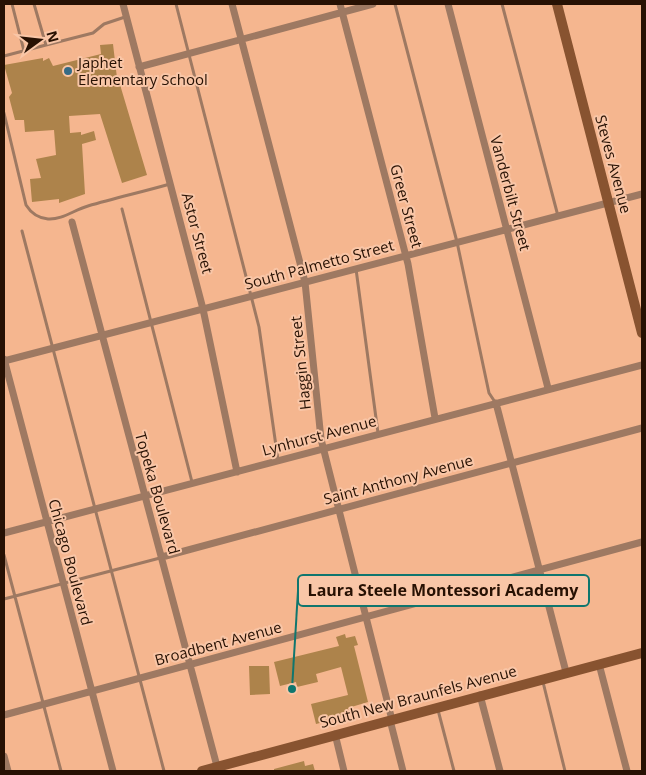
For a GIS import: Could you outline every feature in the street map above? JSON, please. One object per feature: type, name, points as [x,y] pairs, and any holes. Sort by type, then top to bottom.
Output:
[{"type":"main road","name":"Steves Avenue","points":[[557,4],[642,333]]},
{"type":"main road","name":"South New Braunfels Avenue","points":[[202,771],[218,769],[335,734],[642,653]]},
{"type":"street","name":"Astor Street","points":[[123,4],[203,308],[237,472]]},
{"type":"street","name":"Haggin Street","points":[[232,4],[305,282],[324,448],[403,771]]},
{"type":"street","name":"Greer Street","points":[[340,4],[406,256],[435,418]]},
{"type":"street","points":[[139,67],[373,4]]},
{"type":"street","name":"Vanderbilt Street","points":[[448,4],[548,388]]},
{"type":"street","name":"South Palmetto Street","points":[[4,360],[642,194]]},
{"type":"street","name":"Topeka Boulevard","points":[[72,222],[218,769]]},
{"type":"street","name":"Chicago Boulevard","points":[[4,360],[45,521],[113,771]]},
{"type":"street","name":"Lynhurst Avenue","points":[[4,533],[642,364]]},
{"type":"street","points":[[496,403],[538,571],[566,672]]},
{"type":"street","name":"Saint Anthony Avenue","points":[[162,557],[642,428]]},
{"type":"street","name":"Broadbent Avenue","points":[[4,715],[642,542]]},
{"type":"street","points":[[599,664],[627,771]]},
{"type":"street","points":[[480,695],[500,771]]},
{"type":"street","points":[[335,734],[344,771]]},
{"type":"street","points":[[4,756],[8,771]]},
{"type":"lane","points":[[12,4],[24,51]]},
{"type":"lane","points":[[34,4],[46,45]]},
{"type":"lane","points":[[176,4],[259,327],[278,460]]},
{"type":"lane","points":[[395,4],[457,242],[489,393],[496,403]]},
{"type":"lane","points":[[502,4],[558,216]]},
{"type":"lane","points":[[4,56],[93,33],[104,24],[126,17]]},
{"type":"lane","points":[[4,114],[26,205],[37,216],[50,219],[68,215],[85,207],[170,184]]},
{"type":"lane","points":[[122,209],[192,483]]},
{"type":"lane","points":[[22,231],[164,771]]},
{"type":"lane","points":[[356,269],[378,434]]},
{"type":"lane","points":[[4,555],[61,771]]},
{"type":"lane","points":[[4,599],[162,557]]},
{"type":"lane","points":[[542,679],[565,771]]},
{"type":"lane","points":[[437,707],[454,771]]},
{"type":"building","points":[[113,44],[117,78],[120,77],[121,88],[147,175],[122,183],[100,114],[69,116],[70,133],[81,132],[81,135],[94,131],[96,140],[82,144],[85,194],[59,203],[59,199],[32,202],[30,179],[41,178],[36,159],[56,155],[54,130],[25,132],[24,120],[15,120],[9,97],[12,93],[4,65],[43,58],[43,61],[49,58],[53,66],[101,54],[100,45]]},
{"type":"building","points":[[345,634],[346,638],[355,636],[358,645],[354,646],[368,702],[348,708],[350,715],[316,724],[311,704],[348,695],[341,667],[316,674],[318,682],[297,687],[296,682],[280,686],[274,662],[339,646],[336,637]]},
{"type":"building","points":[[249,666],[269,666],[270,694],[250,695]]},
{"type":"building","points":[[304,761],[305,766],[313,764],[315,771],[274,771],[274,769]]},
{"type":"place","name":"Japhet Elementary School","points":[[68,71]]},
{"type":"place","name":"Laura Steele Montessori Academy","points":[[292,689]]}]
